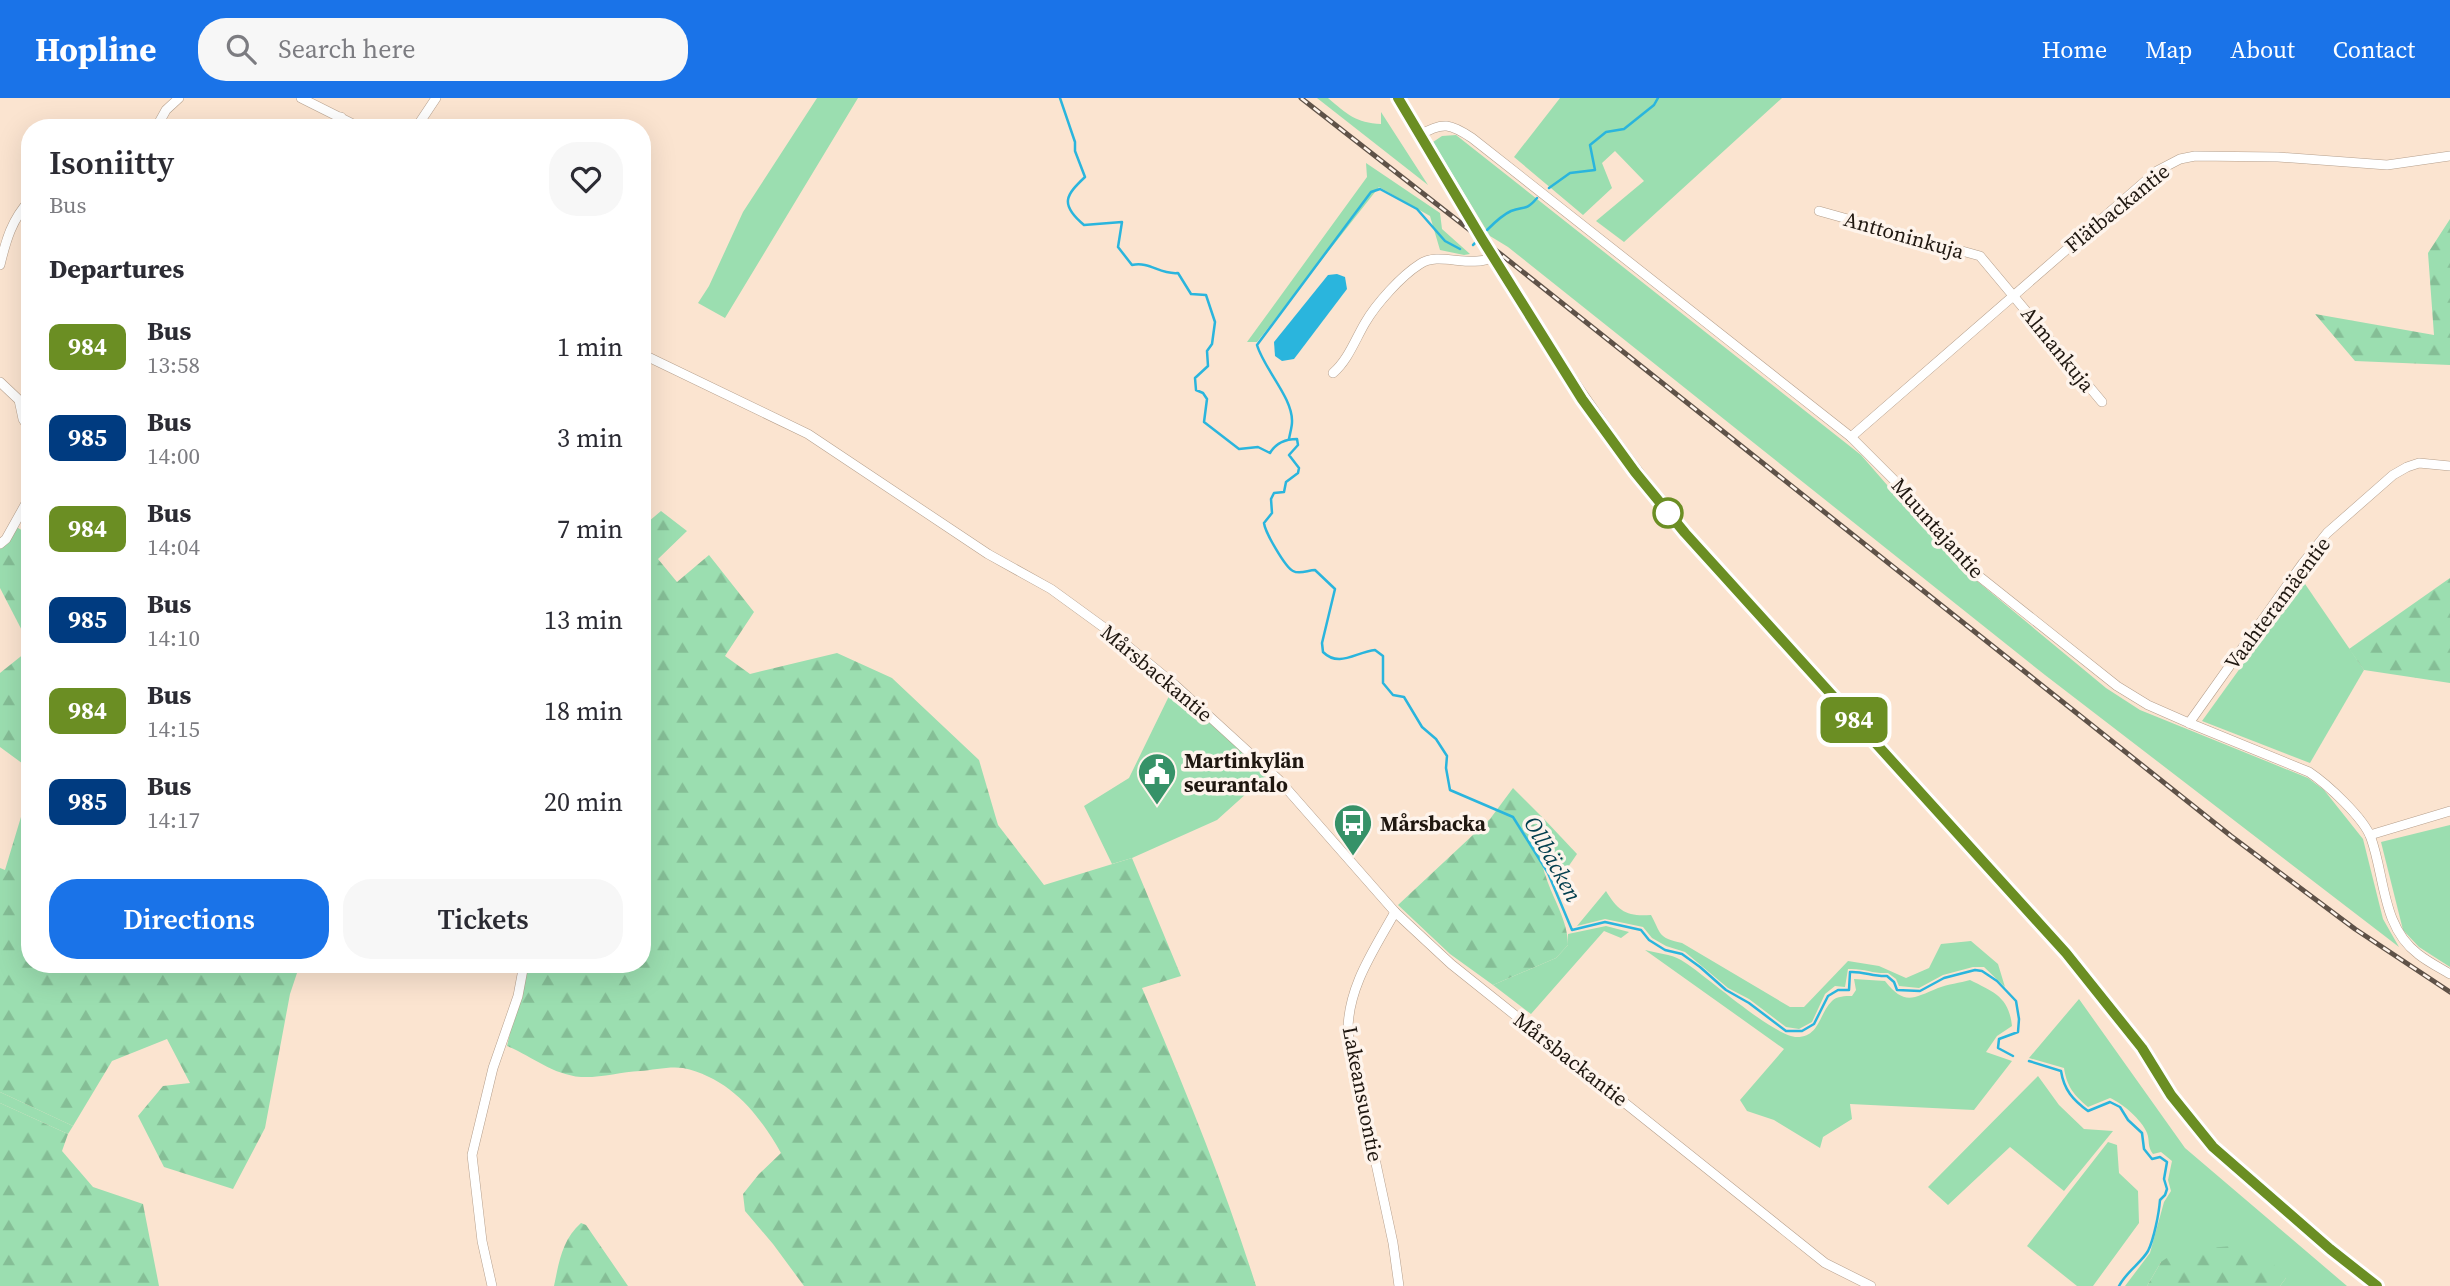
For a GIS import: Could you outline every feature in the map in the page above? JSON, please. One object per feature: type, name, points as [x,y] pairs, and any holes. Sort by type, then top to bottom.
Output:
[{"type":"street","points":[[161,119],[179,98]]},
{"type":"street","points":[[301,98],[345,119]]},
{"type":"street","points":[[422,119],[436,98]]},
{"type":"street","points":[[1398,98],[1582,399],[1635,472],[1685,533],[2066,953],[2142,1048],[2193,1125],[2222,1155],[2377,1286]]},
{"type":"street","name":"Muuntajantie","points":[[1420,135],[1432,128],[1449,125],[1472,138],[1851,437],[1894,480],[1936,533],[1980,577],[2117,686],[2148,705],[2309,772],[2326,783],[2370,835],[2391,919],[2398,933],[2416,953],[2450,974]]},
{"type":"street","name":"Flätbackantie","points":[[1851,437],[2157,170],[2180,159],[2195,156],[2278,157],[2387,165],[2450,156]]},
{"type":"street","points":[[0,265],[11,225],[21,209]]},
{"type":"street","name":"Anttoninkuja","points":[[1819,211],[1980,257],[2014,295]]},
{"type":"street","points":[[1333,373],[1348,354],[1377,304],[1420,263],[1431,259],[1486,261],[1493,257]]},
{"type":"street","name":"Almankuja","points":[[2014,295],[2102,402]]},
{"type":"street","name":"Mårsbackantie","points":[[651,357],[808,434],[988,554],[1051,589],[1117,637],[1176,686],[1279,780],[1395,912],[1451,964],[1814,1254],[1871,1286]]},
{"type":"street","points":[[0,382],[19,400],[21,410]]},
{"type":"street","name":"Vaahteramäentie","points":[[2189,723],[2302,563],[2327,533],[2393,475],[2407,467],[2427,463],[2450,466]]},
{"type":"street","points":[[0,544],[21,512]]},
{"type":"street","points":[[2370,835],[2450,811]]},
{"type":"street","name":"Lakeansuontie","points":[[1395,912],[1353,990],[1347,1013],[1348,1032],[1394,1243],[1399,1286]]},
{"type":"street","points":[[492,1286],[482,1241],[472,1155],[493,1068],[518,996],[522,973]]},
{"type":"green space","points":[[817,98],[858,98],[725,318],[698,303],[709,286],[743,212]]},
{"type":"green space","points":[[1317,98],[1328,98],[1347,113],[1365,122],[1381,124],[1381,112],[1428,185]]},
{"type":"green space","points":[[1560,98],[1782,98],[1624,242],[1596,221],[1644,181],[1615,151],[1602,163],[1612,188],[1583,215],[1514,157]]},
{"type":"green space","points":[[1456,135],[1861,455],[1954,562],[2106,688],[2140,710],[2308,778],[2324,790],[2363,839],[2383,919],[2399,947],[2045,675],[1508,247],[1490,236],[1433,142],[1442,136]]},
{"type":"green space","points":[[1366,163],[1440,213],[1442,229],[1470,254],[1440,250],[1430,216],[1379,187],[1257,342],[1247,342],[1367,177]]},
{"type":"green space","points":[[2450,219],[2450,365],[2355,361],[2315,314],[2434,335],[2428,253]]},
{"type":"green space","points":[[661,511],[687,531],[658,559],[677,582],[709,555],[754,612],[725,656],[750,674],[837,653],[892,678],[979,760],[998,825],[1044,885],[1132,858],[1181,976],[1142,988],[1203,1136],[1256,1286],[804,1286],[745,1211],[743,1194],[781,1153],[753,1112],[729,1089],[700,1073],[683,1068],[662,1068],[596,1077],[570,1075],[507,1046],[524,973],[651,973],[651,519]]},
{"type":"green space","points":[[13,525],[21,530],[21,629],[0,588],[0,544]]},
{"type":"green space","points":[[2450,578],[2450,683],[2364,670],[2349,649]]},
{"type":"green space","points":[[2303,581],[2364,670],[2310,763],[2202,721]]},
{"type":"green space","points":[[21,656],[21,762],[0,747],[0,673]]},
{"type":"green space","points":[[1179,693],[1267,775],[1217,820],[1132,858],[1112,864],[1084,806],[1129,778],[1169,696]]},
{"type":"green space","points":[[1513,788],[1542,817],[1542,863],[1563,919],[1568,945],[1556,958],[1493,985],[1450,954],[1398,905],[1490,819]]},
{"type":"green space","points":[[21,817],[21,973],[297,973],[290,994],[265,1128],[233,1189],[164,1167],[138,1116],[163,1086],[190,1083],[167,1039],[112,1061],[73,1126],[0,1092],[0,868],[5,870]]},
{"type":"green space","points":[[1544,819],[1577,854],[1557,883],[1546,863]]},
{"type":"green space","points":[[2450,825],[2450,967],[2419,947],[2403,930],[2381,842]]},
{"type":"green space","points":[[1606,891],[1619,908],[1629,914],[1651,915],[1664,937],[1682,943],[1790,1007],[1804,1007],[1848,961],[1879,966],[1906,978],[1929,968],[1941,944],[1971,941],[1998,964],[2005,987],[1984,967],[1973,967],[1943,975],[1919,988],[1899,986],[1896,979],[1888,973],[1848,969],[1845,987],[1835,986],[1825,994],[1812,1022],[1799,1029],[1786,1027],[1749,999],[1728,988],[1685,952],[1652,938],[1643,927],[1605,919],[1577,926]]},
{"type":"green space","points":[[1606,926],[1629,932],[1621,938],[1604,931],[1531,1014],[1493,985],[1556,958],[1568,945],[1568,934]]},
{"type":"green space","points":[[1645,950],[1681,960],[1772,1027],[1797,1037],[1805,1036],[1815,1029],[1834,999],[1852,996],[1856,990],[1854,979],[1885,981],[1898,994],[1909,998],[1970,980],[1993,992],[2008,1008],[2012,1026],[1997,1036],[1986,1052],[2012,1061],[1974,1110],[1850,1104],[1852,1119],[1823,1137],[1820,1148],[1774,1120],[1747,1111],[1740,1100],[1784,1049]]},
{"type":"green space","points":[[2079,999],[2185,1148],[2347,1286],[2280,1286],[2286,1278],[2161,1262],[2147,1286],[2125,1286],[2150,1253],[2164,1202],[2171,1191],[2168,1180],[2172,1161],[2161,1152],[2153,1154],[2144,1128],[2120,1104],[2110,1098],[2088,1107],[2072,1090],[2064,1068],[2029,1058]]},
{"type":"green space","points":[[2038,1076],[2059,1105],[2084,1129],[2113,1131],[2064,1191],[2010,1147],[1948,1205],[1928,1187]]},
{"type":"green space","points":[[0,1092],[73,1126],[68,1134],[0,1103]]},
{"type":"green space","points":[[0,1103],[68,1134],[62,1151],[93,1187],[143,1204],[159,1286],[0,1286]]},
{"type":"green space","points":[[2108,1142],[2117,1145],[2119,1173],[2138,1191],[2139,1223],[2093,1286],[2077,1286],[2027,1246]]},
{"type":"green space","points":[[581,1223],[586,1225],[628,1286],[554,1286],[565,1244]]},
{"type":"green space","points":[[2234,1246],[2269,1259],[2286,1278],[2280,1286],[2147,1286],[2161,1262],[2178,1250]]},
{"type":"water","points":[[1328,275],[1345,277],[1347,289],[1294,359],[1282,361],[1275,356],[1274,342]]},
{"type":"waterway","name":"Ollbäcken","points":[[1060,98],[1085,177],[1073,189],[1068,200],[1076,218],[1084,225],[1122,222],[1118,247],[1132,265],[1178,273],[1191,294],[1206,295],[1215,322],[1212,344],[1207,351],[1208,366],[1195,378],[1196,390],[1203,393],[1207,399],[1204,422],[1239,449],[1258,447],[1270,453],[1282,442],[1297,439],[1298,445],[1289,455],[1299,468],[1298,473],[1286,482],[1284,492],[1274,493],[1271,499],[1272,513],[1264,523],[1276,549],[1289,568],[1298,573],[1315,570],[1335,589],[1322,643],[1323,652],[1335,659],[1375,650],[1383,656],[1383,683],[1393,695],[1404,697],[1422,727],[1436,739],[1447,756],[1450,790],[1513,817],[1548,873],[1572,930],[1605,922],[1641,930],[1649,940],[1665,950],[1682,954],[1726,990],[1749,1003],[1786,1031],[1802,1031],[1814,1024],[1828,996],[1838,990],[1849,990],[1850,972],[1887,976],[1894,982],[1897,990],[1920,991],[1944,978],[1975,970],[1982,971],[1997,981],[2016,1001],[2018,1032],[1999,1039],[1998,1048],[2013,1056]]},
{"type":"waterway","points":[[1549,188],[1570,173],[1595,170],[1590,145],[1606,132],[1624,129],[1654,105],[1658,98]]},
{"type":"waterway","points":[[1289,439],[1292,422],[1288,403],[1257,345],[1371,192],[1380,189],[1417,209],[1445,241],[1460,249]]},
{"type":"waterway","points":[[1487,230],[1504,215],[1528,207],[1537,198]]},
{"type":"waterway","points":[[1473,245],[1476,242]]},
{"type":"waterway","name":"Ollbäcken","points":[[2029,1061],[2061,1071],[2070,1094],[2088,1111],[2110,1102],[2120,1107],[2128,1120],[2142,1133],[2144,1149],[2152,1159],[2160,1157],[2167,1162],[2164,1179],[2167,1189],[2160,1200],[2150,1246],[2119,1286]]},
{"type":"railway","points":[[1301,98],[2231,836],[2355,929],[2450,992]]},
{"type":"bus line","name":"984","points":[[1398,98],[1582,399],[1635,472],[1685,533],[2066,953],[2142,1048],[2171,1095],[2213,1147],[2330,1249],[2377,1286]]},
{"type":"place","name":"Martinkylän seurantalo","points":[[1157,806]]},
{"type":"place","name":"Mårsbacka","points":[[1353,857]]}]
